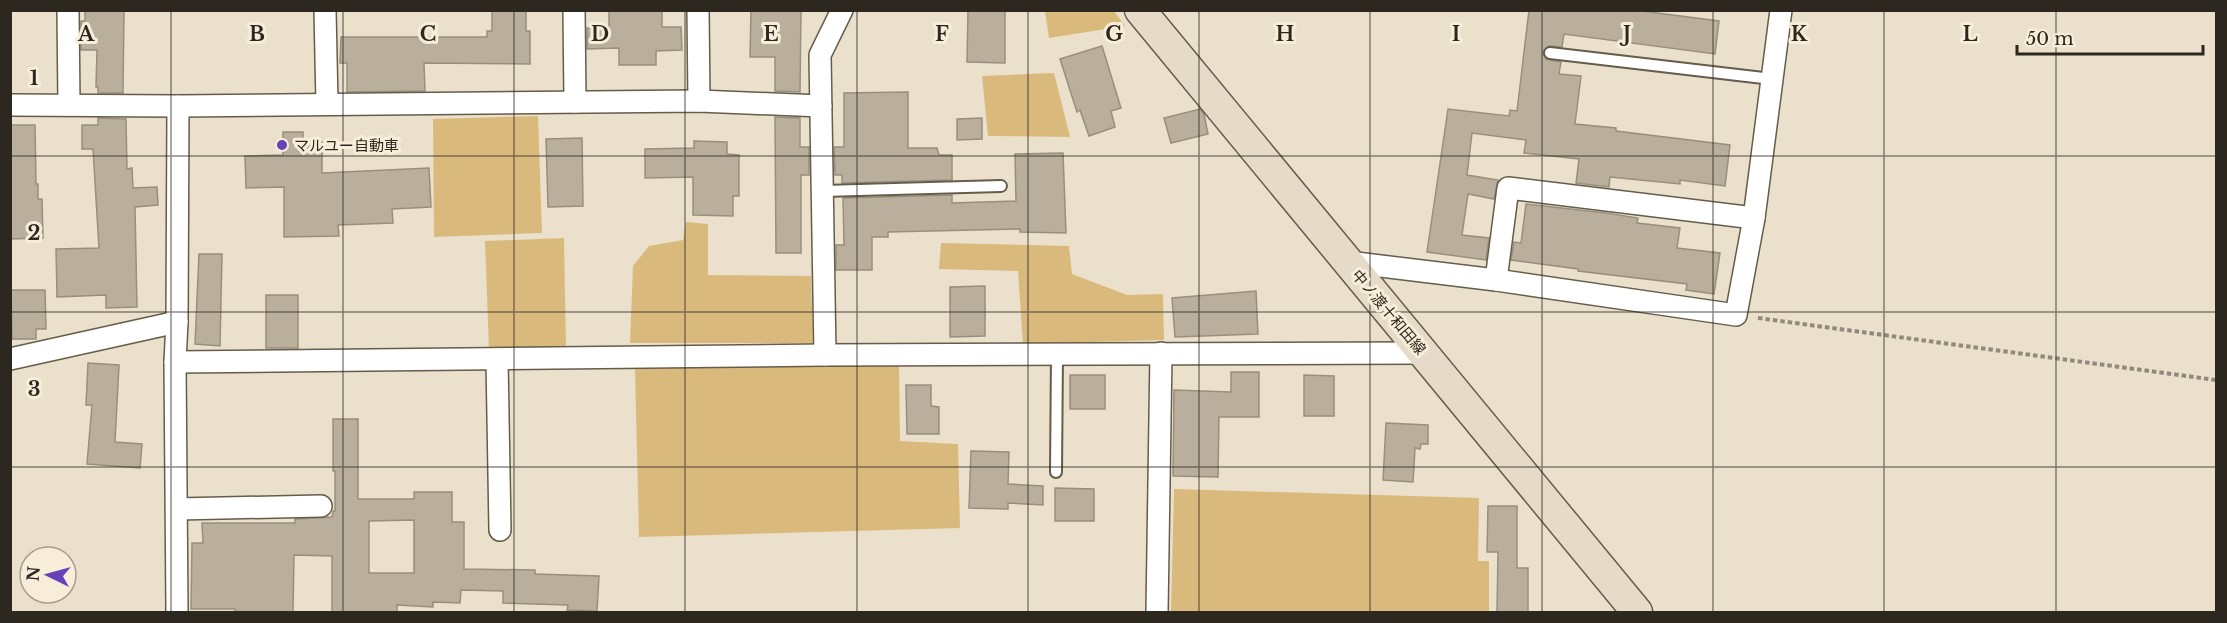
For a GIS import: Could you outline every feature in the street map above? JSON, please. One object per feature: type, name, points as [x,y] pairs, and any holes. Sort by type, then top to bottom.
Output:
[{"type":"main road","name":"中ノ渡十和田線","points":[[1140,10],[1637,612]]},
{"type":"street","points":[[68,10],[69,105]]},
{"type":"street","points":[[325,10],[327,104]]},
{"type":"street","points":[[574,10],[575,102]]},
{"type":"street","points":[[698,10],[699,101]]},
{"type":"street","points":[[825,355],[820,55],[842,10]]},
{"type":"street","points":[[1348,262],[1496,280],[1736,315],[1754,218],[1781,10]]},
{"type":"street","points":[[10,105],[178,106],[699,101],[820,106]]},
{"type":"street","points":[[177,612],[175,362],[178,106]]},
{"type":"street","points":[[1496,280],[1508,188],[1754,218]]},
{"type":"street","points":[[10,359],[177,322]]},
{"type":"street","points":[[1157,612],[1161,353]]},
{"type":"street","points":[[175,362],[825,355],[1423,353]]},
{"type":"street","points":[[497,360],[500,530]]},
{"type":"street","points":[[177,509],[321,507]]},
{"type":"lane","points":[[1550,52],[1772,79]]},
{"type":"lane","points":[[823,191],[1000,186]]},
{"type":"lane","points":[[1056,472],[1057,354]]},
{"type":"path","points":[[1736,315],[2217,380]]},
{"type":"shaded area","points":[[1045,11],[1114,11],[1125,26],[1049,38]]},
{"type":"shaded area","points":[[1054,73],[1070,137],[988,136],[982,76]]},
{"type":"shaded area","points":[[538,116],[542,233],[434,237],[433,119]]},
{"type":"shaded area","points":[[686,222],[708,224],[708,275],[811,276],[813,343],[630,343],[633,266],[649,246],[683,240]]},
{"type":"shaded area","points":[[564,238],[566,349],[489,350],[485,241]]},
{"type":"shaded area","points":[[941,243],[1069,246],[1072,274],[1127,295],[1163,294],[1164,340],[1023,344],[1018,271],[939,269]]},
{"type":"shaded area","points":[[899,363],[900,441],[958,444],[960,528],[639,537],[635,369]]},
{"type":"shaded area","points":[[1174,489],[1479,498],[1478,561],[1489,561],[1489,612],[1171,612]]},
{"type":"building","points":[[85,10],[124,10],[123,93],[98,93],[98,87],[96,87],[97,50],[81,50],[81,21],[85,21]]},
{"type":"building","points":[[492,10],[526,10],[526,31],[530,31],[530,64],[424,63],[425,91],[347,92],[347,63],[340,63],[341,37],[487,37],[487,31],[492,31]]},
{"type":"building","points":[[609,10],[662,10],[662,27],[681,27],[682,50],[656,51],[656,65],[619,65],[619,48],[587,49],[587,28],[609,28]]},
{"type":"building","points":[[751,10],[801,10],[800,92],[775,91],[775,57],[750,57]]},
{"type":"building","points":[[968,10],[1005,10],[1005,63],[967,62]]},
{"type":"building","points":[[1529,10],[1634,10],[1719,21],[1715,54],[1564,34],[1562,47],[1548,46],[1543,53],[1546,59],[1561,62],[1559,74],[1581,76],[1575,124],[1730,145],[1725,186],[1680,180],[1680,184],[1610,177],[1609,187],[1576,183],[1579,159],[1524,153],[1526,140],[1472,133],[1467,175],[1498,180],[1494,199],[1468,194],[1462,235],[1489,238],[1486,260],[1427,252],[1448,109],[1509,116],[1510,110],[1517,111]]},
{"type":"building","points":[[1102,46],[1121,108],[1111,111],[1115,127],[1089,136],[1080,110],[1077,112],[1060,59]]},
{"type":"building","points":[[908,92],[908,148],[937,148],[939,155],[952,155],[952,180],[842,183],[842,175],[835,175],[834,147],[844,147],[844,93]]},
{"type":"building","points":[[1200,109],[1204,114],[1208,134],[1171,143],[1164,118]]},
{"type":"building","points":[[775,117],[800,118],[800,147],[809,147],[809,175],[801,175],[801,253],[776,253]]},
{"type":"building","points":[[98,118],[126,119],[127,169],[132,168],[133,188],[157,187],[158,205],[135,207],[137,307],[106,308],[106,295],[57,297],[56,249],[99,248],[93,149],[82,149],[82,125],[98,125]]},
{"type":"building","points":[[982,118],[982,139],[957,140],[957,119]]},
{"type":"building","points":[[10,125],[35,125],[36,184],[38,184],[38,199],[42,199],[43,238],[10,239]]},
{"type":"building","points":[[283,132],[303,132],[303,142],[322,142],[322,173],[429,168],[431,207],[392,209],[393,223],[338,225],[339,236],[284,237],[284,187],[246,188],[245,156],[283,155]]},
{"type":"building","points":[[582,138],[583,206],[548,207],[546,139]]},
{"type":"building","points":[[694,141],[727,142],[727,154],[739,155],[739,196],[733,196],[733,216],[693,215],[693,177],[645,178],[645,149],[694,148]]},
{"type":"building","points":[[1063,153],[1066,233],[1020,232],[1020,229],[888,232],[888,237],[872,237],[872,270],[836,270],[836,245],[844,245],[843,198],[952,195],[952,203],[1016,201],[1015,154]]},
{"type":"building","points":[[1526,204],[1606,213],[1638,218],[1637,223],[1680,228],[1677,248],[1720,253],[1714,294],[1686,290],[1687,284],[1578,271],[1578,269],[1511,260],[1514,242],[1521,243]]},
{"type":"building","points":[[199,254],[222,254],[220,346],[195,344]]},
{"type":"building","points":[[985,286],[985,336],[950,337],[950,287]]},
{"type":"building","points":[[11,290],[45,290],[46,329],[36,329],[36,339],[12,339]]},
{"type":"building","points":[[1256,291],[1258,334],[1175,337],[1172,298]]},
{"type":"building","points":[[266,295],[298,295],[298,348],[266,348]]},
{"type":"building","points":[[88,363],[119,365],[115,442],[142,444],[140,468],[87,464],[92,405],[86,405]]},
{"type":"building","points":[[1231,372],[1259,372],[1259,417],[1219,417],[1218,477],[1173,476],[1174,390],[1231,392]]},
{"type":"building","points":[[1070,375],[1105,375],[1105,409],[1070,409]]},
{"type":"building","points":[[1304,375],[1334,376],[1334,416],[1304,416]]},
{"type":"building","points":[[906,385],[931,385],[931,406],[939,407],[939,434],[907,434]]},
{"type":"building","points":[[333,419],[358,419],[358,499],[414,499],[414,492],[452,492],[452,522],[464,522],[464,569],[535,570],[535,574],[599,576],[597,611],[567,610],[568,605],[503,603],[503,591],[461,590],[460,603],[433,602],[433,607],[397,605],[397,612],[332,612],[332,556],[294,555],[293,612],[191,609],[192,543],[203,543],[202,523],[295,523],[295,519],[332,517],[335,511],[335,471],[333,471]],"holes":[[[414,520],[414,573],[369,573],[369,521]]]},
{"type":"building","points":[[1386,423],[1428,425],[1428,444],[1421,444],[1420,449],[1415,448],[1413,482],[1383,480]]},
{"type":"building","points":[[971,451],[1009,452],[1008,484],[1043,486],[1043,505],[1008,503],[1008,509],[969,508]]},
{"type":"building","points":[[1055,488],[1094,489],[1094,521],[1055,521]]},
{"type":"building","points":[[1488,506],[1517,506],[1517,568],[1528,568],[1528,612],[1497,612],[1498,552],[1487,552]]},
{"type":"place","name":"マルユー自動車","points":[[282,145]]}]
